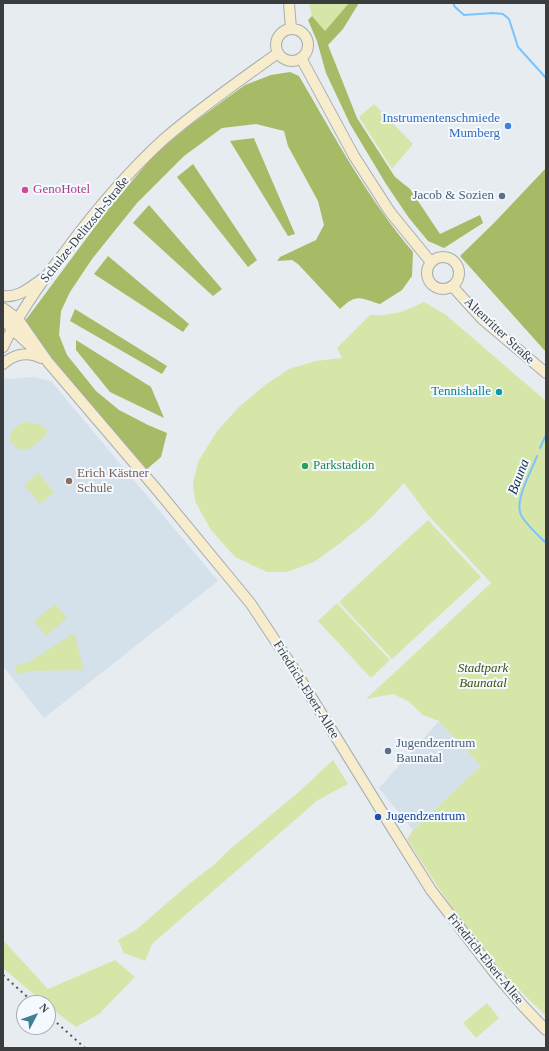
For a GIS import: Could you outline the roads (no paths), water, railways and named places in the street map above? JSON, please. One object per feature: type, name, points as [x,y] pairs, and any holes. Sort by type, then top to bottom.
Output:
[{"type":"street","points":[[289,3],[291,29]]},
{"type":"street","points":[[291,29],[301,32],[307,40],[307,50],[301,58],[291,61],[282,57],[276,48],[278,37],[286,30],[291,29]]},
{"type":"street","name":"Schulze-Delitzsch-Straße","points":[[3,347],[12,329],[46,275],[100,206],[150,152],[198,111],[278,53]]},
{"type":"street","points":[[301,58],[358,162],[390,212],[430,261]]},
{"type":"street","name":"Altenritter Straße","points":[[438,257],[447,257],[455,261],[459,267],[460,275],[453,287],[439,289],[432,285],[427,277],[426,269],[430,261],[438,257]]},
{"type":"street","points":[[3,296],[12,297],[17,295],[46,275]]},
{"type":"street","name":"Altenritter Straße","points":[[453,287],[482,319],[546,373]]},
{"type":"street","points":[[3,308],[18,319],[48,362]]},
{"type":"street","points":[[3,319],[48,362]]},
{"type":"street","points":[[3,364],[8,360],[25,354],[35,355],[48,362]]},
{"type":"street","name":"Friedrich-Ebert-Allee","points":[[48,362],[158,491],[251,604],[294,669],[431,890],[493,971],[546,1030]]},
{"type":"waterway","points":[[453,3],[455,7],[464,15],[493,13],[503,14],[509,19],[518,47],[546,78]]},
{"type":"waterway","name":"Bauna","points":[[540,448],[546,435]]},
{"type":"waterway","name":"Bauna","points":[[537,456],[522,491],[519,506],[521,515],[527,524],[546,543]]},
{"type":"railway","points":[[3,975],[25,995]]},
{"type":"railway","points":[[56,1022],[85,1048]]},
{"type":"place","name":"Instrumentenschmiede Mumberg","points":[[508,126]]},
{"type":"place","name":"GenoHotel","points":[[25,190]]},
{"type":"place","name":"Jacob & Sozien","points":[[502,196]]},
{"type":"place","name":"Tennishalle","points":[[499,392]]},
{"type":"place","name":"Parkstadion","points":[[305,466]]},
{"type":"place","name":"Erich Kästner Schule","points":[[69,481]]},
{"type":"place","name":"Jugendzentrum Baunatal","points":[[388,751]]},
{"type":"place","name":"Jugendzentrum","points":[[378,817]]},
{"type":"park label","name":"Stadtpark Baunatal","points":[[483,676]]}]
